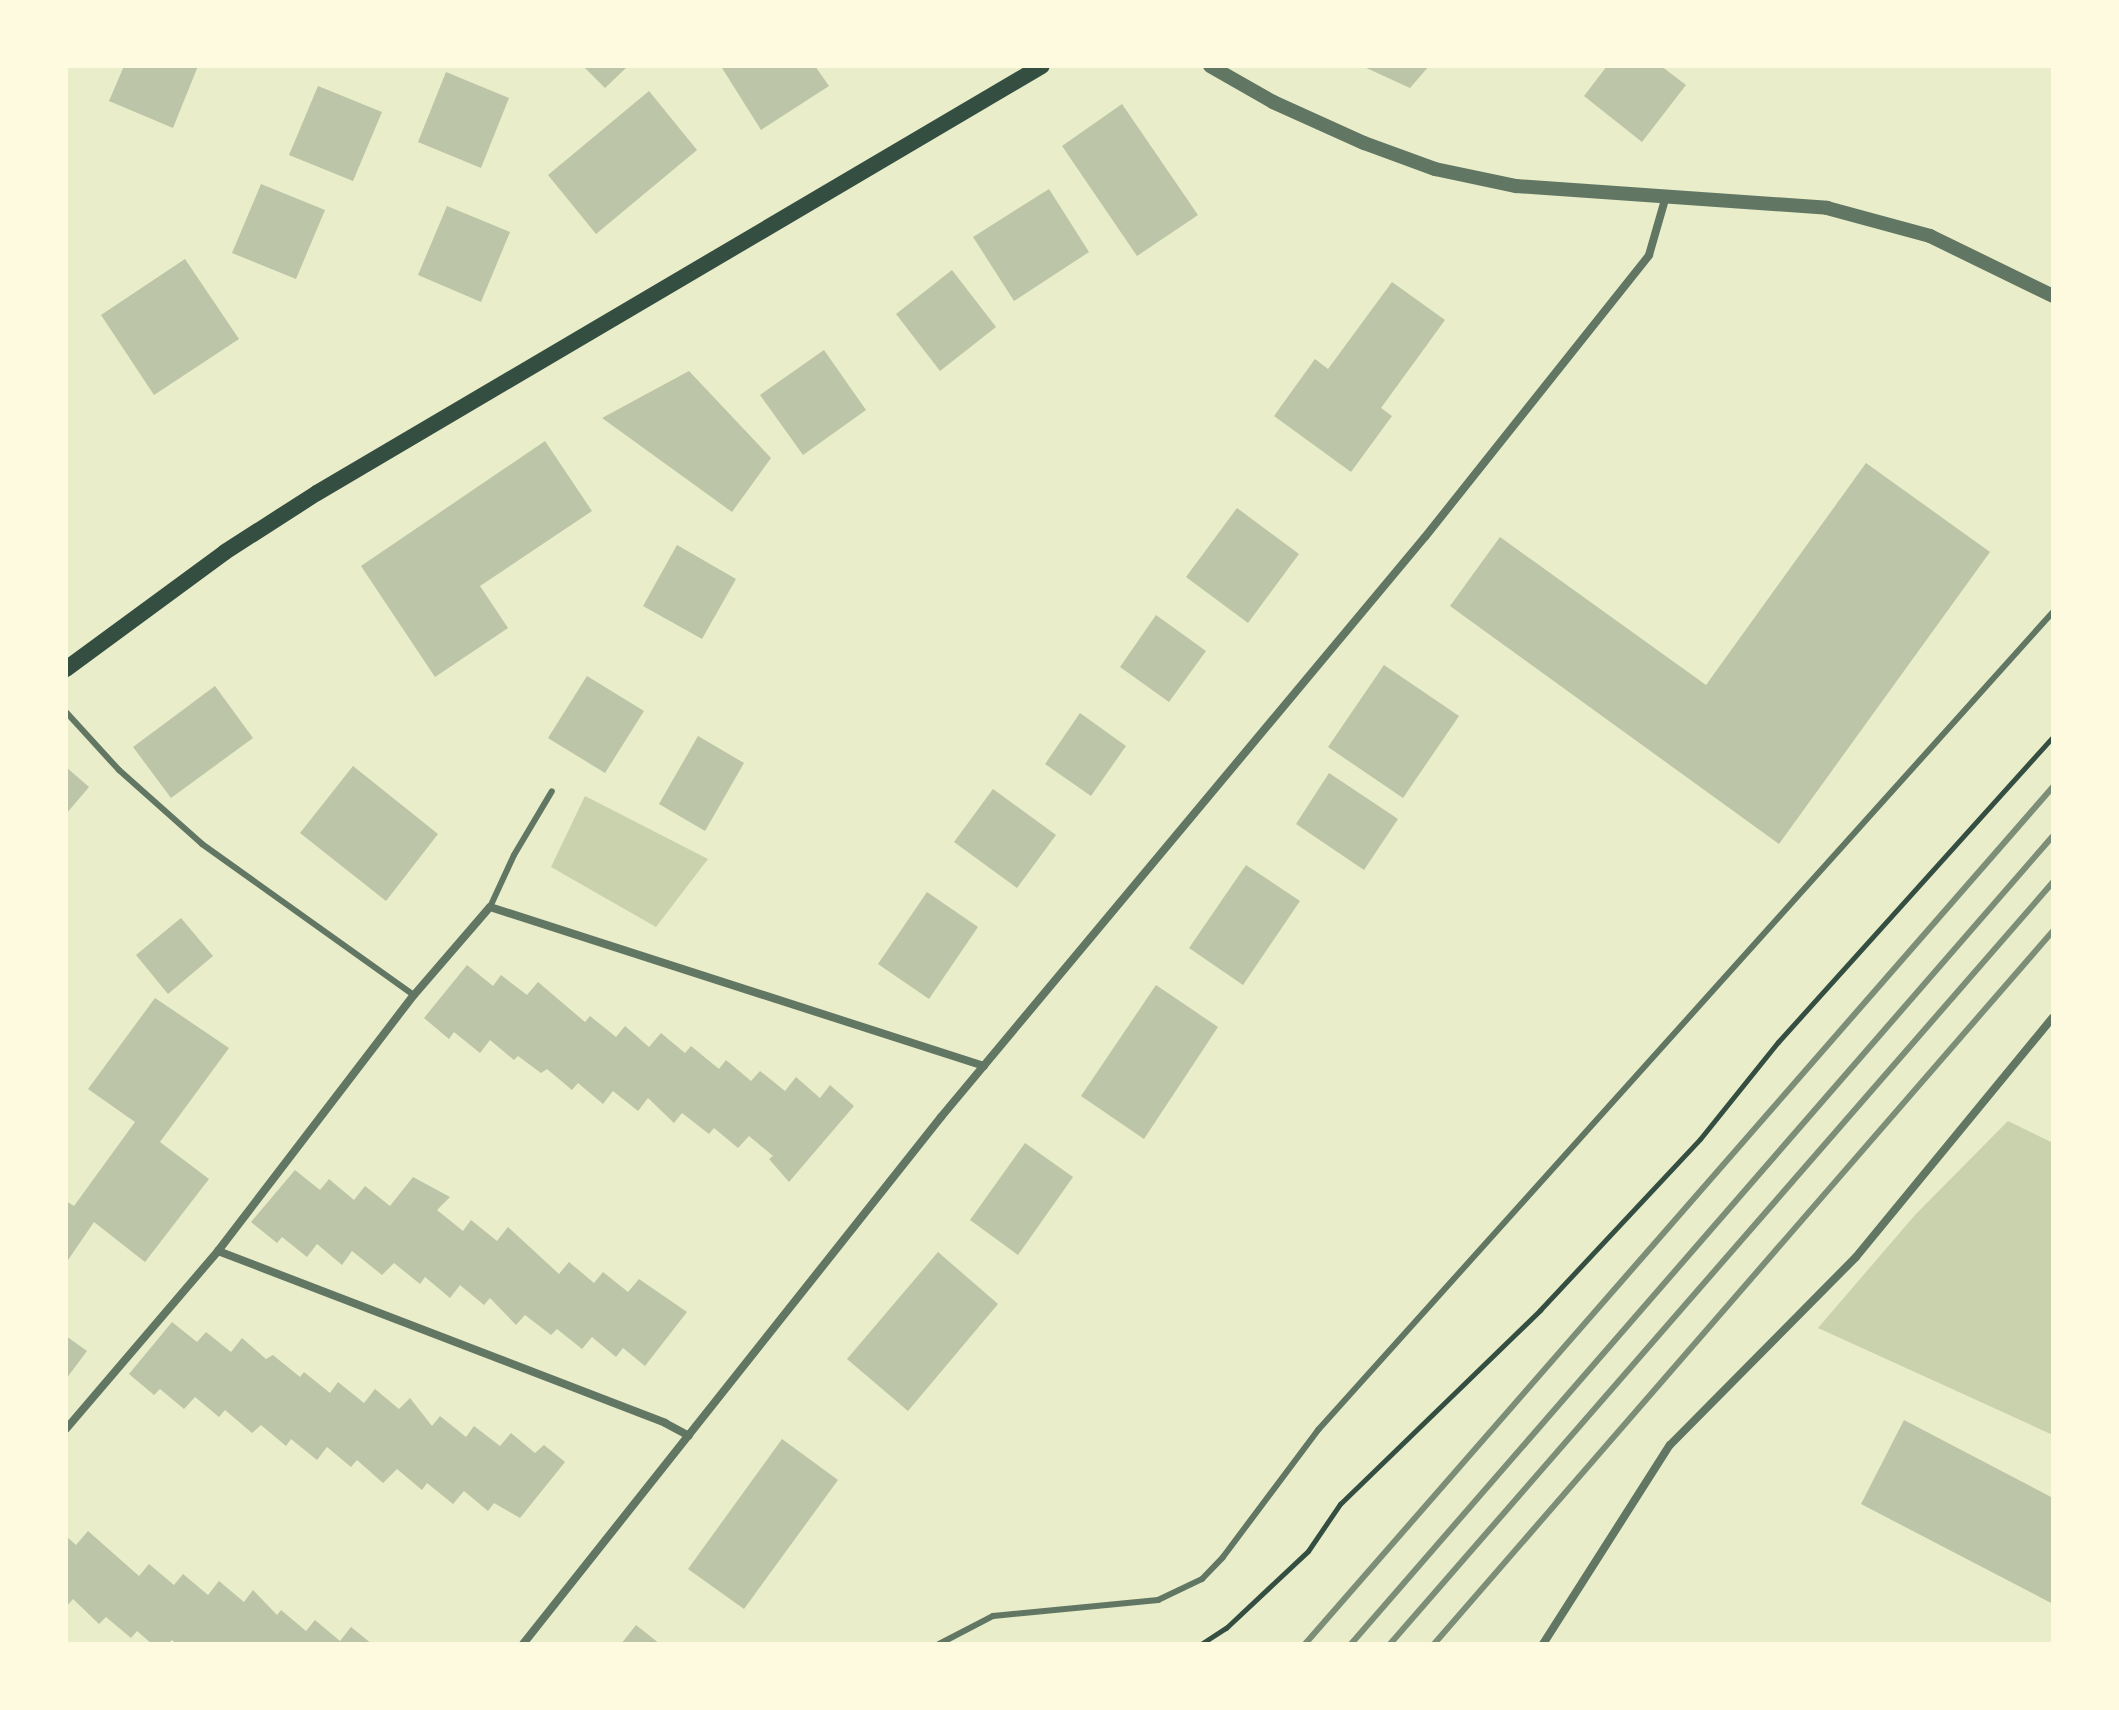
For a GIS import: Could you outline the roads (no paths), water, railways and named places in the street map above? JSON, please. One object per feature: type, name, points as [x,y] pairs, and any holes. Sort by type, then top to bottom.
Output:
[{"type":"main road","points":[[66,669],[225,552],[317,493],[1042,66]]},
{"type":"street","points":[[1210,66],[1273,102],[1338,132],[1435,169],[1516,186],[1827,208],[1930,236],[2053,296]]},
{"type":"street","points":[[523,1644],[984,1066],[1425,537],[1649,255],[1666,196]]},
{"type":"street","points":[[66,1429],[218,1251],[414,995],[490,907],[984,1066]]},
{"type":"street","points":[[1543,1644],[1670,1445],[1856,1257],[2053,1017]]},
{"type":"street","points":[[218,1251],[665,1423],[689,1436]]},
{"type":"lane","points":[[939,1644],[993,1616],[1158,1600],[1202,1579],[1223,1557],[1318,1430],[2053,612]]},
{"type":"lane","points":[[66,712],[119,770],[202,844],[414,995]]},
{"type":"lane","points":[[490,907],[514,855],[552,791]]},
{"type":"railway","points":[[1305,1644],[2053,787]]},
{"type":"railway","points":[[1351,1644],[2053,836]]},
{"type":"railway","points":[[1390,1644],[2053,882]]},
{"type":"railway","points":[[1434,1644],[2053,931]]}]
